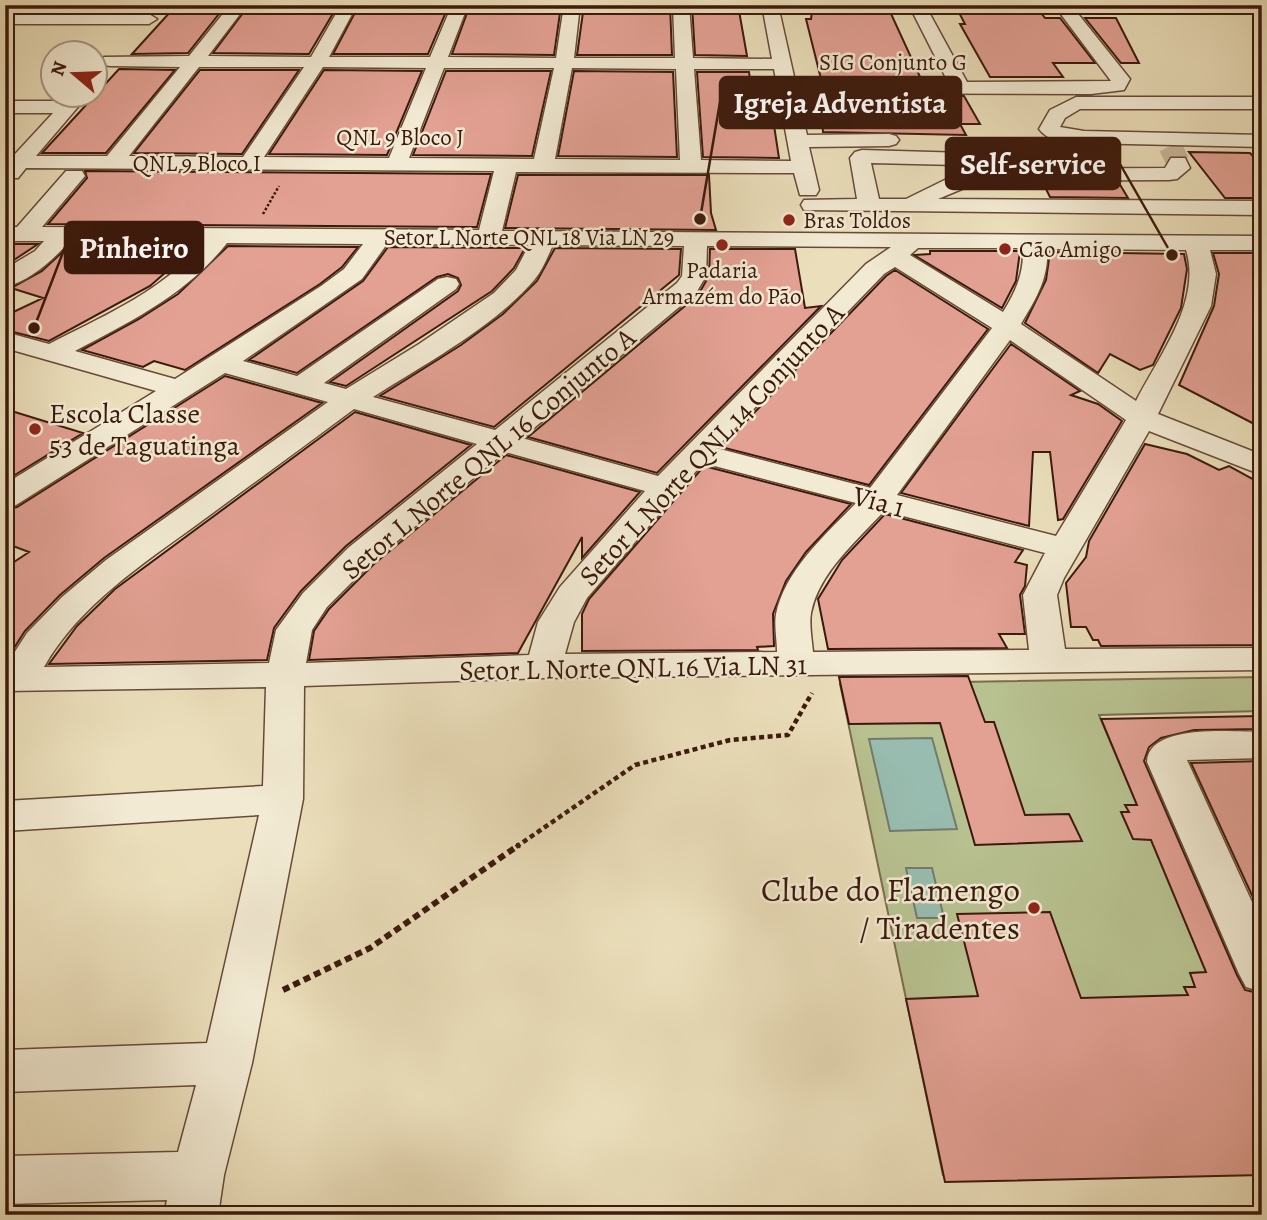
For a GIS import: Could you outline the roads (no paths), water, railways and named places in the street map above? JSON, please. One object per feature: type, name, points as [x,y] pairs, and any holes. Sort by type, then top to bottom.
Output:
[{"type":"street","points":[[110,61],[163,5]]},
{"type":"street","points":[[113,163],[239,5]]},
{"type":"street","points":[[250,163],[317,62],[349,5]]},
{"type":"street","points":[[397,163],[460,5]]},
{"type":"street","points":[[543,165],[565,64],[572,5]]},
{"type":"street","points":[[681,5],[691,165]]},
{"type":"street","points":[[770,5],[812,205],[816,238]]},
{"type":"street","points":[[918,5],[960,87]]},
{"type":"street","name":"SIG Conjunto G","points":[[788,87],[1116,86],[1121,79],[1062,5]]},
{"type":"street","points":[[5,19],[149,19]]},
{"type":"street","points":[[110,61],[781,64]]},
{"type":"street","points":[[1199,207],[1170,155],[1058,135],[1049,129],[1057,114],[1076,103],[1262,103]]},
{"type":"street","points":[[5,107],[38,104]]},
{"type":"street","points":[[5,179],[15,159],[67,108]]},
{"type":"street","points":[[798,141],[982,139]]},
{"type":"street","points":[[899,191],[958,182],[981,174],[1128,173],[1170,155],[1262,141]]},
{"type":"street","points":[[812,205],[865,186],[947,170],[954,166],[951,156],[1000,159],[1006,161],[1016,174]]},
{"type":"street","name":"QNL 9 Bloco I","points":[[15,159],[113,163],[292,163]]},
{"type":"street","name":"QNL 9 Bloco J","points":[[292,163],[803,167]]},
{"type":"street","points":[[489,237],[507,164]]},
{"type":"street","points":[[1128,173],[1150,207]]},
{"type":"street","points":[[14,235],[74,176]]},
{"type":"street","points":[[958,182],[978,205]]},
{"type":"street","points":[[865,186],[978,205],[1262,208]]},
{"type":"street","points":[[894,251],[929,226],[957,224],[1262,228]]},
{"type":"street","name":"Setor L Norte QNL 18 Via LN 29","points":[[14,235],[816,238],[859,239],[894,251]]},
{"type":"street","points":[[5,280],[43,256],[63,235]]},
{"type":"street","points":[[52,353],[165,290],[195,268],[222,235]]},
{"type":"street","points":[[5,498],[221,363],[353,274],[381,236]]},
{"type":"street","points":[[12,679],[40,640],[74,604],[118,567],[350,399],[429,350],[503,298],[527,273],[545,237]]},
{"type":"street","name":"Setor L Norte QNL 16 Conjunto A","points":[[194,1195],[227,1063],[283,799],[285,675],[294,630],[315,600],[360,555],[687,288],[694,276],[696,239]]},
{"type":"street","points":[[894,251],[1035,242],[1262,243]]},
{"type":"street","points":[[804,679],[793,616],[800,592],[825,555],[877,500],[1007,327],[1027,293],[1036,268],[1035,242]]},
{"type":"street","points":[[1049,662],[1040,595],[1063,548],[1142,418],[1198,306],[1204,286],[1205,267],[1196,243]]},
{"type":"street","points":[[894,251],[1142,418],[1262,466]]},
{"type":"street","name":"Setor L Norte QNL 14 Conjunto A","points":[[544,666],[556,622],[572,594],[664,486],[894,251]]},
{"type":"street","points":[[301,386],[447,284]]},
{"type":"street","points":[[5,340],[178,389]]},
{"type":"street","points":[[221,363],[664,486]]},
{"type":"street","name":"Via 1","points":[[696,452],[1063,548]]},
{"type":"street","name":"Setor L Norte QNL 16 Via LN 31","points":[[12,679],[285,675],[544,666],[804,679],[1049,662],[1262,659]]},
{"type":"street","points":[[1262,745],[1181,747],[1167,754],[1167,762],[1262,974]]},
{"type":"street","points":[[5,816],[283,799]]},
{"type":"street","points":[[5,1071],[227,1063]]},
{"type":"street","points":[[5,1180],[194,1195]]},
{"type":"water","points":[[932,738],[957,829],[890,831],[869,739]]},
{"type":"water","points":[[906,868],[932,868],[944,918],[917,918]]},
{"type":"tunnel","points":[[1170,146],[1178,162]]},
{"type":"place","name":"Igreja Adventista","points":[[700,219]]},
{"type":"place","name":"Bras Toldos","points":[[789,220]]},
{"type":"place","name":"Padaria Armazém do Pão","points":[[722,245]]},
{"type":"place","name":"Cão Amigo","points":[[1005,249]]},
{"type":"place","name":"Self-service","points":[[1172,255]]},
{"type":"place","name":"Pinheiro","points":[[34,328]]},
{"type":"place","name":"Escola Classe 53 de Taguatinga","points":[[35,429]]},
{"type":"place","name":"Clube do Flamengo / Tiradentes","points":[[1034,908]]}]
